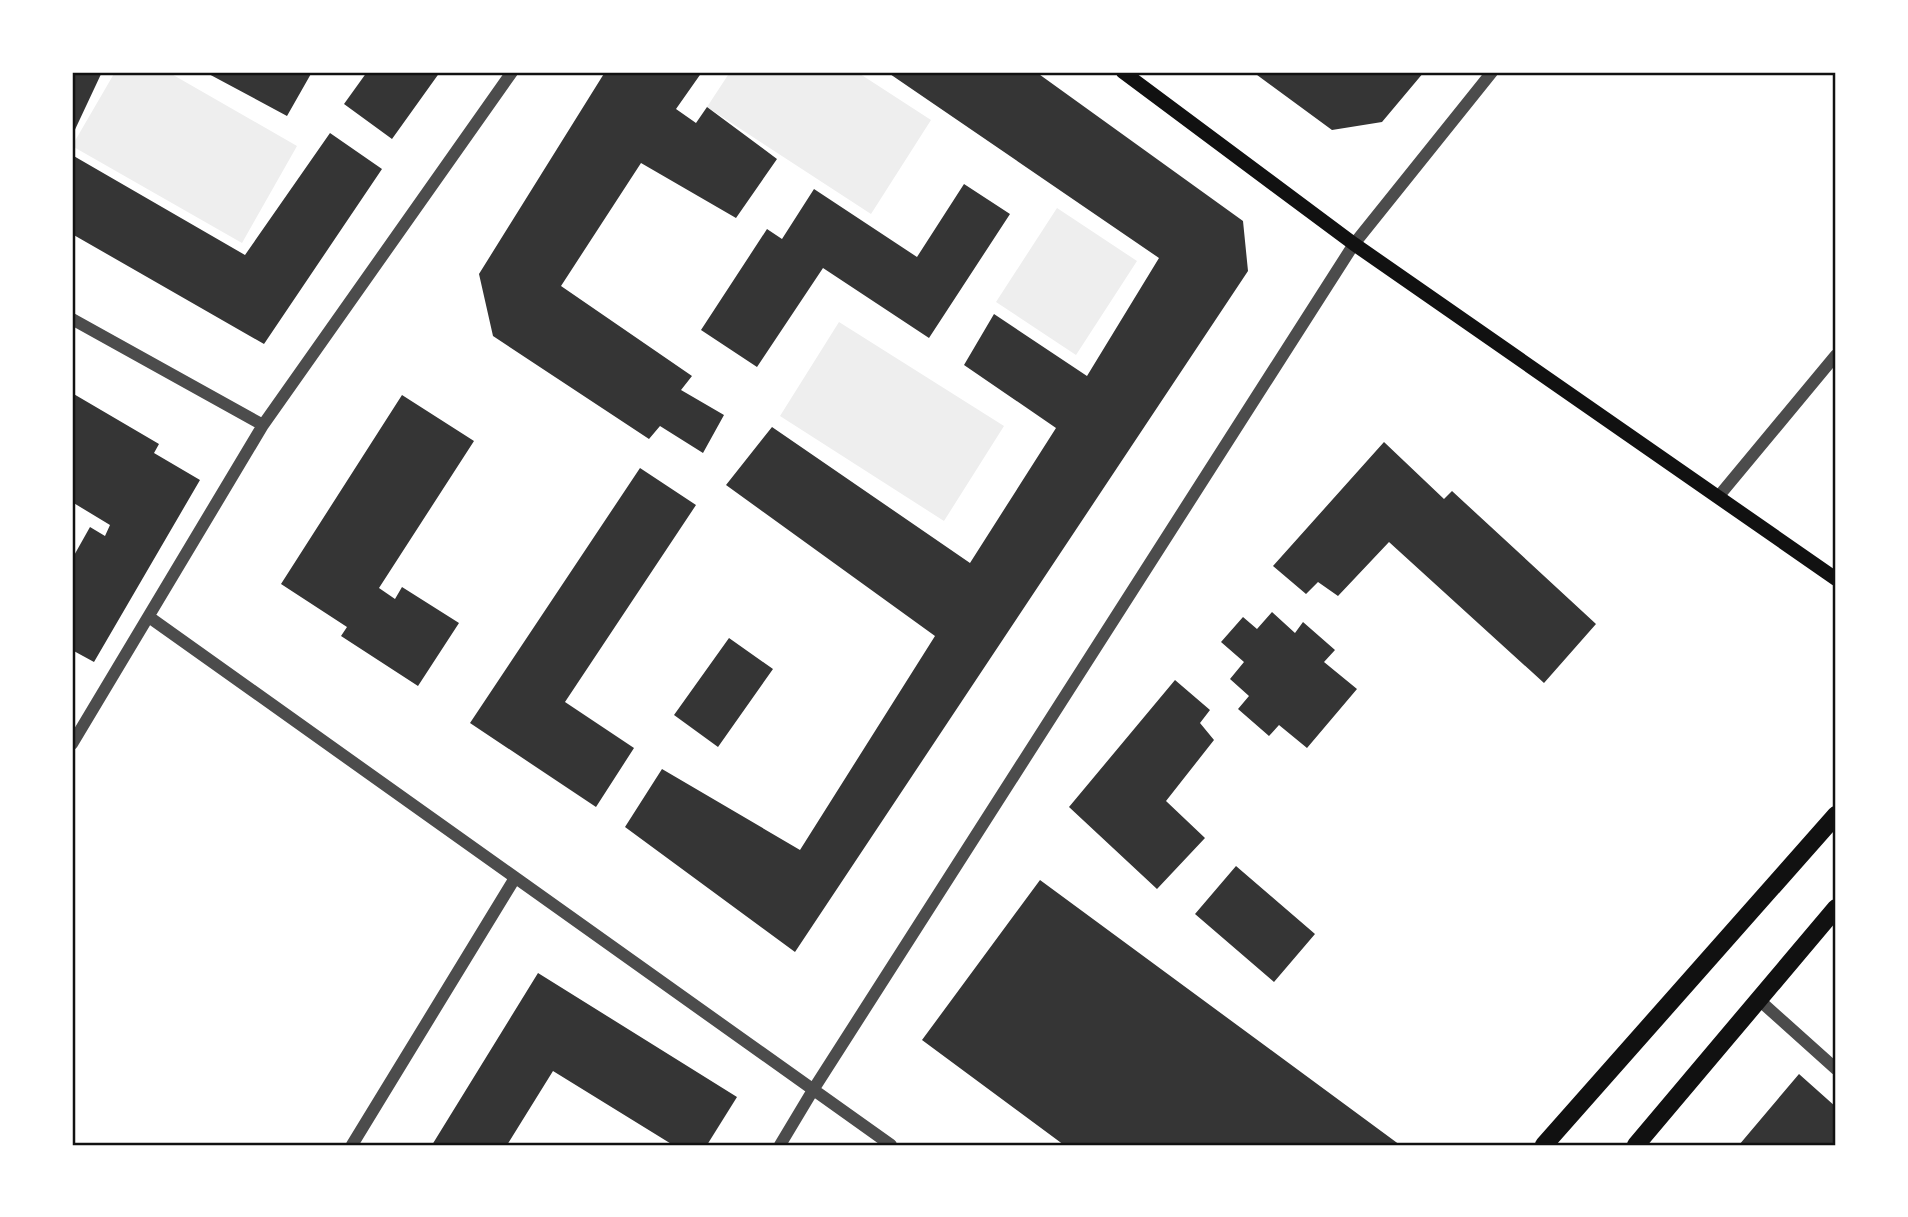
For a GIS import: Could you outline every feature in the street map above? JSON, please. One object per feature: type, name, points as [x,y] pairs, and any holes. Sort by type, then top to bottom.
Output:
[{"type":"main road","points":[[1123,72],[1354,244],[1836,579]]},
{"type":"main road","points":[[1544,1145],[1836,815]]},
{"type":"main road","points":[[1636,1145],[1836,908]]},
{"type":"street","points":[[72,744],[263,425],[512,72]]},
{"type":"street","points":[[780,1145],[1354,244],[1492,72]]},
{"type":"street","points":[[72,319],[263,425]]},
{"type":"street","points":[[1718,497],[1836,355]]},
{"type":"street","points":[[149,617],[891,1145]]},
{"type":"street","points":[[352,1145],[515,878]]},
{"type":"street","points":[[1758,999],[1836,1069]]},
{"type":"shaded area","points":[[115,72],[168,72],[297,146],[242,243],[72,146]]},
{"type":"shaded area","points":[[730,72],[857,72],[931,120],[871,214],[707,107]]},
{"type":"shaded area","points":[[1057,208],[1137,261],[1076,355],[996,302]]},
{"type":"shaded area","points":[[839,322],[1004,426],[944,521],[780,416]]},
{"type":"building","points":[[72,72],[102,72],[72,136]]},
{"type":"building","points":[[205,72],[312,72],[287,116]]},
{"type":"building","points":[[367,72],[440,72],[392,139],[344,104]]},
{"type":"building","points":[[605,72],[702,72],[676,109],[696,123],[707,107],[777,159],[736,218],[641,163],[561,286],[692,376],[681,390],[724,415],[703,453],[660,426],[649,439],[493,336],[479,274]]},
{"type":"building","points":[[887,72],[1036,72],[1243,221],[1248,271],[795,952],[625,827],[662,769],[800,850],[935,636],[726,485],[772,427],[970,563],[1056,428],[964,365],[994,314],[1087,376],[1159,258]]},
{"type":"building","points":[[1253,72],[1424,72],[1382,122],[1332,130]]},
{"type":"building","points":[[330,133],[382,169],[264,344],[72,234],[72,155],[245,255]]},
{"type":"building","points":[[964,184],[1010,214],[929,338],[823,268],[757,367],[701,330],[767,229],[782,239],[814,189],[917,257]]},
{"type":"building","points":[[72,393],[159,444],[154,453],[200,480],[94,662],[72,650],[72,559],[90,527],[105,536],[110,525],[72,502]]},
{"type":"building","points":[[402,395],[474,441],[379,588],[395,599],[402,587],[459,623],[418,686],[341,636],[347,627],[281,584]]},
{"type":"building","points":[[1384,442],[1444,499],[1452,491],[1596,624],[1544,683],[1389,542],[1338,596],[1318,582],[1306,594],[1273,566]]},
{"type":"building","points":[[640,468],[696,505],[565,702],[634,748],[596,807],[470,723]]},
{"type":"building","points":[[1272,612],[1295,633],[1303,622],[1335,650],[1324,662],[1357,689],[1307,748],[1279,725],[1269,736],[1238,709],[1249,696],[1230,679],[1244,662],[1221,642],[1243,617],[1257,629]]},
{"type":"building","points":[[729,638],[773,669],[718,747],[674,715]]},
{"type":"building","points":[[1175,680],[1210,710],[1200,723],[1214,740],[1166,801],[1205,838],[1157,889],[1069,807]]},
{"type":"building","points":[[1236,866],[1315,934],[1274,982],[1195,914]]},
{"type":"building","points":[[1040,880],[1400,1145],[1064,1145],[922,1040]]},
{"type":"building","points":[[538,973],[737,1097],[707,1145],[673,1145],[553,1071],[507,1145],[432,1145]]},
{"type":"building","points":[[1799,1074],[1836,1107],[1836,1145],[1739,1145]]}]
